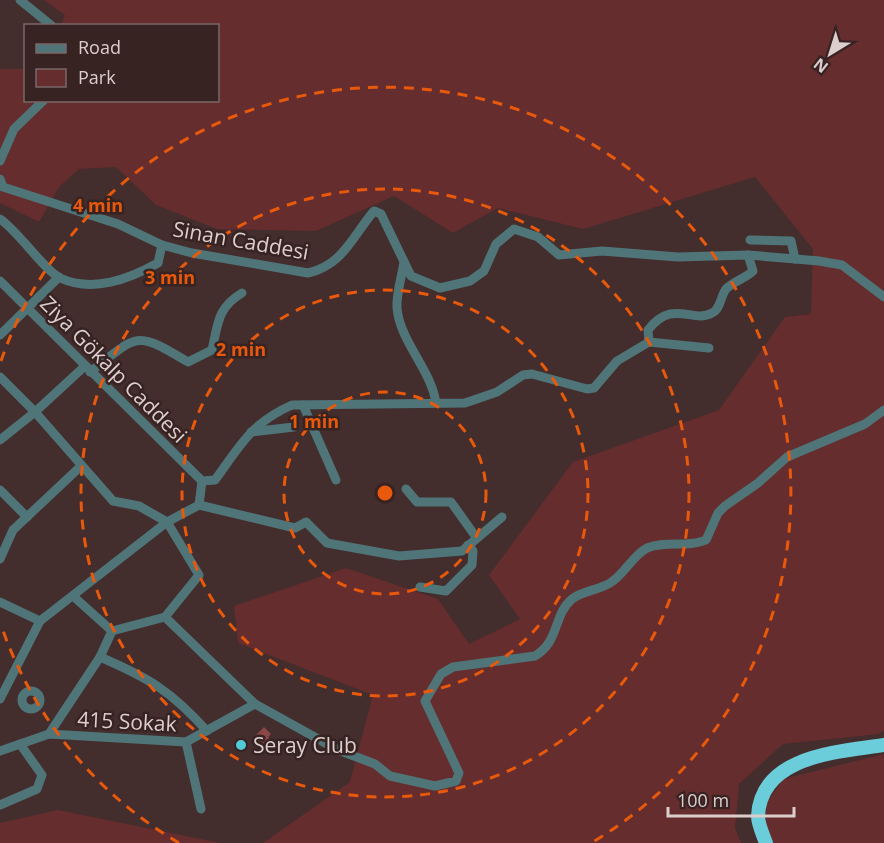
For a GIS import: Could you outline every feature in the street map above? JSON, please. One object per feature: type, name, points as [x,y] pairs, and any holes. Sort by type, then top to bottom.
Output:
[{"type":"highway","points":[[766,843],[758,818],[762,799],[765,790],[785,770],[809,758],[884,745]]},
{"type":"street","points":[[20,0],[50,24]]},
{"type":"street","points":[[0,161],[14,129],[42,102]]},
{"type":"street","name":"Sinan Caddesi","points":[[0,179],[3,187],[107,220],[162,245],[192,253],[308,273],[323,270],[335,262],[374,211],[381,214],[411,276],[440,288],[470,281],[484,271],[496,244],[514,229],[538,237],[560,255],[602,251],[678,257],[748,255]]},
{"type":"street","points":[[0,219],[59,277],[91,284],[108,284],[137,275],[158,263],[162,245]]},
{"type":"street","points":[[750,240],[791,241],[795,259]]},
{"type":"street","points":[[648,342],[648,330],[656,320],[664,315],[710,315],[717,310],[726,289],[753,271],[748,255],[842,265],[884,297]]},
{"type":"street","points":[[404,262],[397,308],[404,329],[434,387],[436,403]]},
{"type":"street","points":[[0,335],[59,277]]},
{"type":"street","name":"Ziya Gökalp Caddesi","points":[[0,281],[202,481]]},
{"type":"street","points":[[0,440],[87,369],[140,338],[156,343],[188,362],[207,354],[212,350],[220,313],[231,299],[242,293]]},
{"type":"street","points":[[199,505],[202,481],[215,480],[251,432],[271,414],[292,405],[465,403],[497,392],[523,375],[532,374],[587,389],[594,388],[617,361],[648,342],[709,348]]},
{"type":"street","points":[[0,377],[35,412],[113,501],[139,506],[167,522],[199,574],[165,618],[112,631]]},
{"type":"street","points":[[303,405],[336,480]]},
{"type":"street","points":[[165,618],[255,704],[338,750],[375,764],[390,776],[435,786],[456,781],[459,772],[425,701],[441,674],[453,667],[535,656],[546,649],[564,607],[573,597],[611,583],[637,555],[649,548],[695,545],[706,540],[718,513],[724,506],[758,483],[787,457],[865,424],[884,410]]},
{"type":"street","points":[[251,432],[294,427]]},
{"type":"street","points":[[0,559],[13,530],[81,466]]},
{"type":"street","points":[[406,489],[417,502],[451,502],[476,537]]},
{"type":"street","points":[[0,490],[27,517]]},
{"type":"street","points":[[0,699],[40,621],[167,522],[199,505],[295,528],[306,522],[327,543],[399,556],[462,551],[502,517]]},
{"type":"street","points":[[420,587],[446,591],[472,565],[473,551],[468,545]]},
{"type":"street","points":[[72,596],[112,631]]},
{"type":"street","points":[[0,602],[40,621]]},
{"type":"street","points":[[49,734],[100,657],[112,631]]},
{"type":"street","points":[[100,657],[146,676],[186,707],[207,731]]},
{"type":"street","points":[[6,687],[23,696]]},
{"type":"street","name":"415 Sokak","points":[[0,751],[49,734],[186,742],[255,704]]},
{"type":"street","points":[[186,742],[201,809]]},
{"type":"street","points":[[0,805],[37,789],[42,775],[20,744]]},
{"type":"street","points":[[0,745],[0,751]]},
{"type":"green space","points":[[44,0],[884,0],[884,730],[879,734],[783,744],[739,784],[735,828],[741,843],[263,843],[350,782],[373,695],[238,643],[234,606],[346,568],[438,599],[469,644],[520,619],[489,575],[573,462],[719,410],[785,317],[811,314],[813,249],[755,177],[583,229],[498,208],[453,233],[394,196],[316,231],[217,229],[156,205],[116,167],[79,169],[59,187],[39,222],[0,203],[0,69],[24,69],[24,102],[219,102],[219,24],[61,24],[65,15]]},
{"type":"green space","points":[[884,754],[884,843],[772,843],[764,822],[768,800],[783,779]]},
{"type":"green space","points":[[58,810],[220,843],[0,843],[0,823]]},
{"type":"shaded area","points":[[264,727],[271,734],[268,737],[276,744],[265,743],[257,746],[254,744],[253,738]]},
{"type":"place","name":"Seray Club","points":[[241,745]]}]
